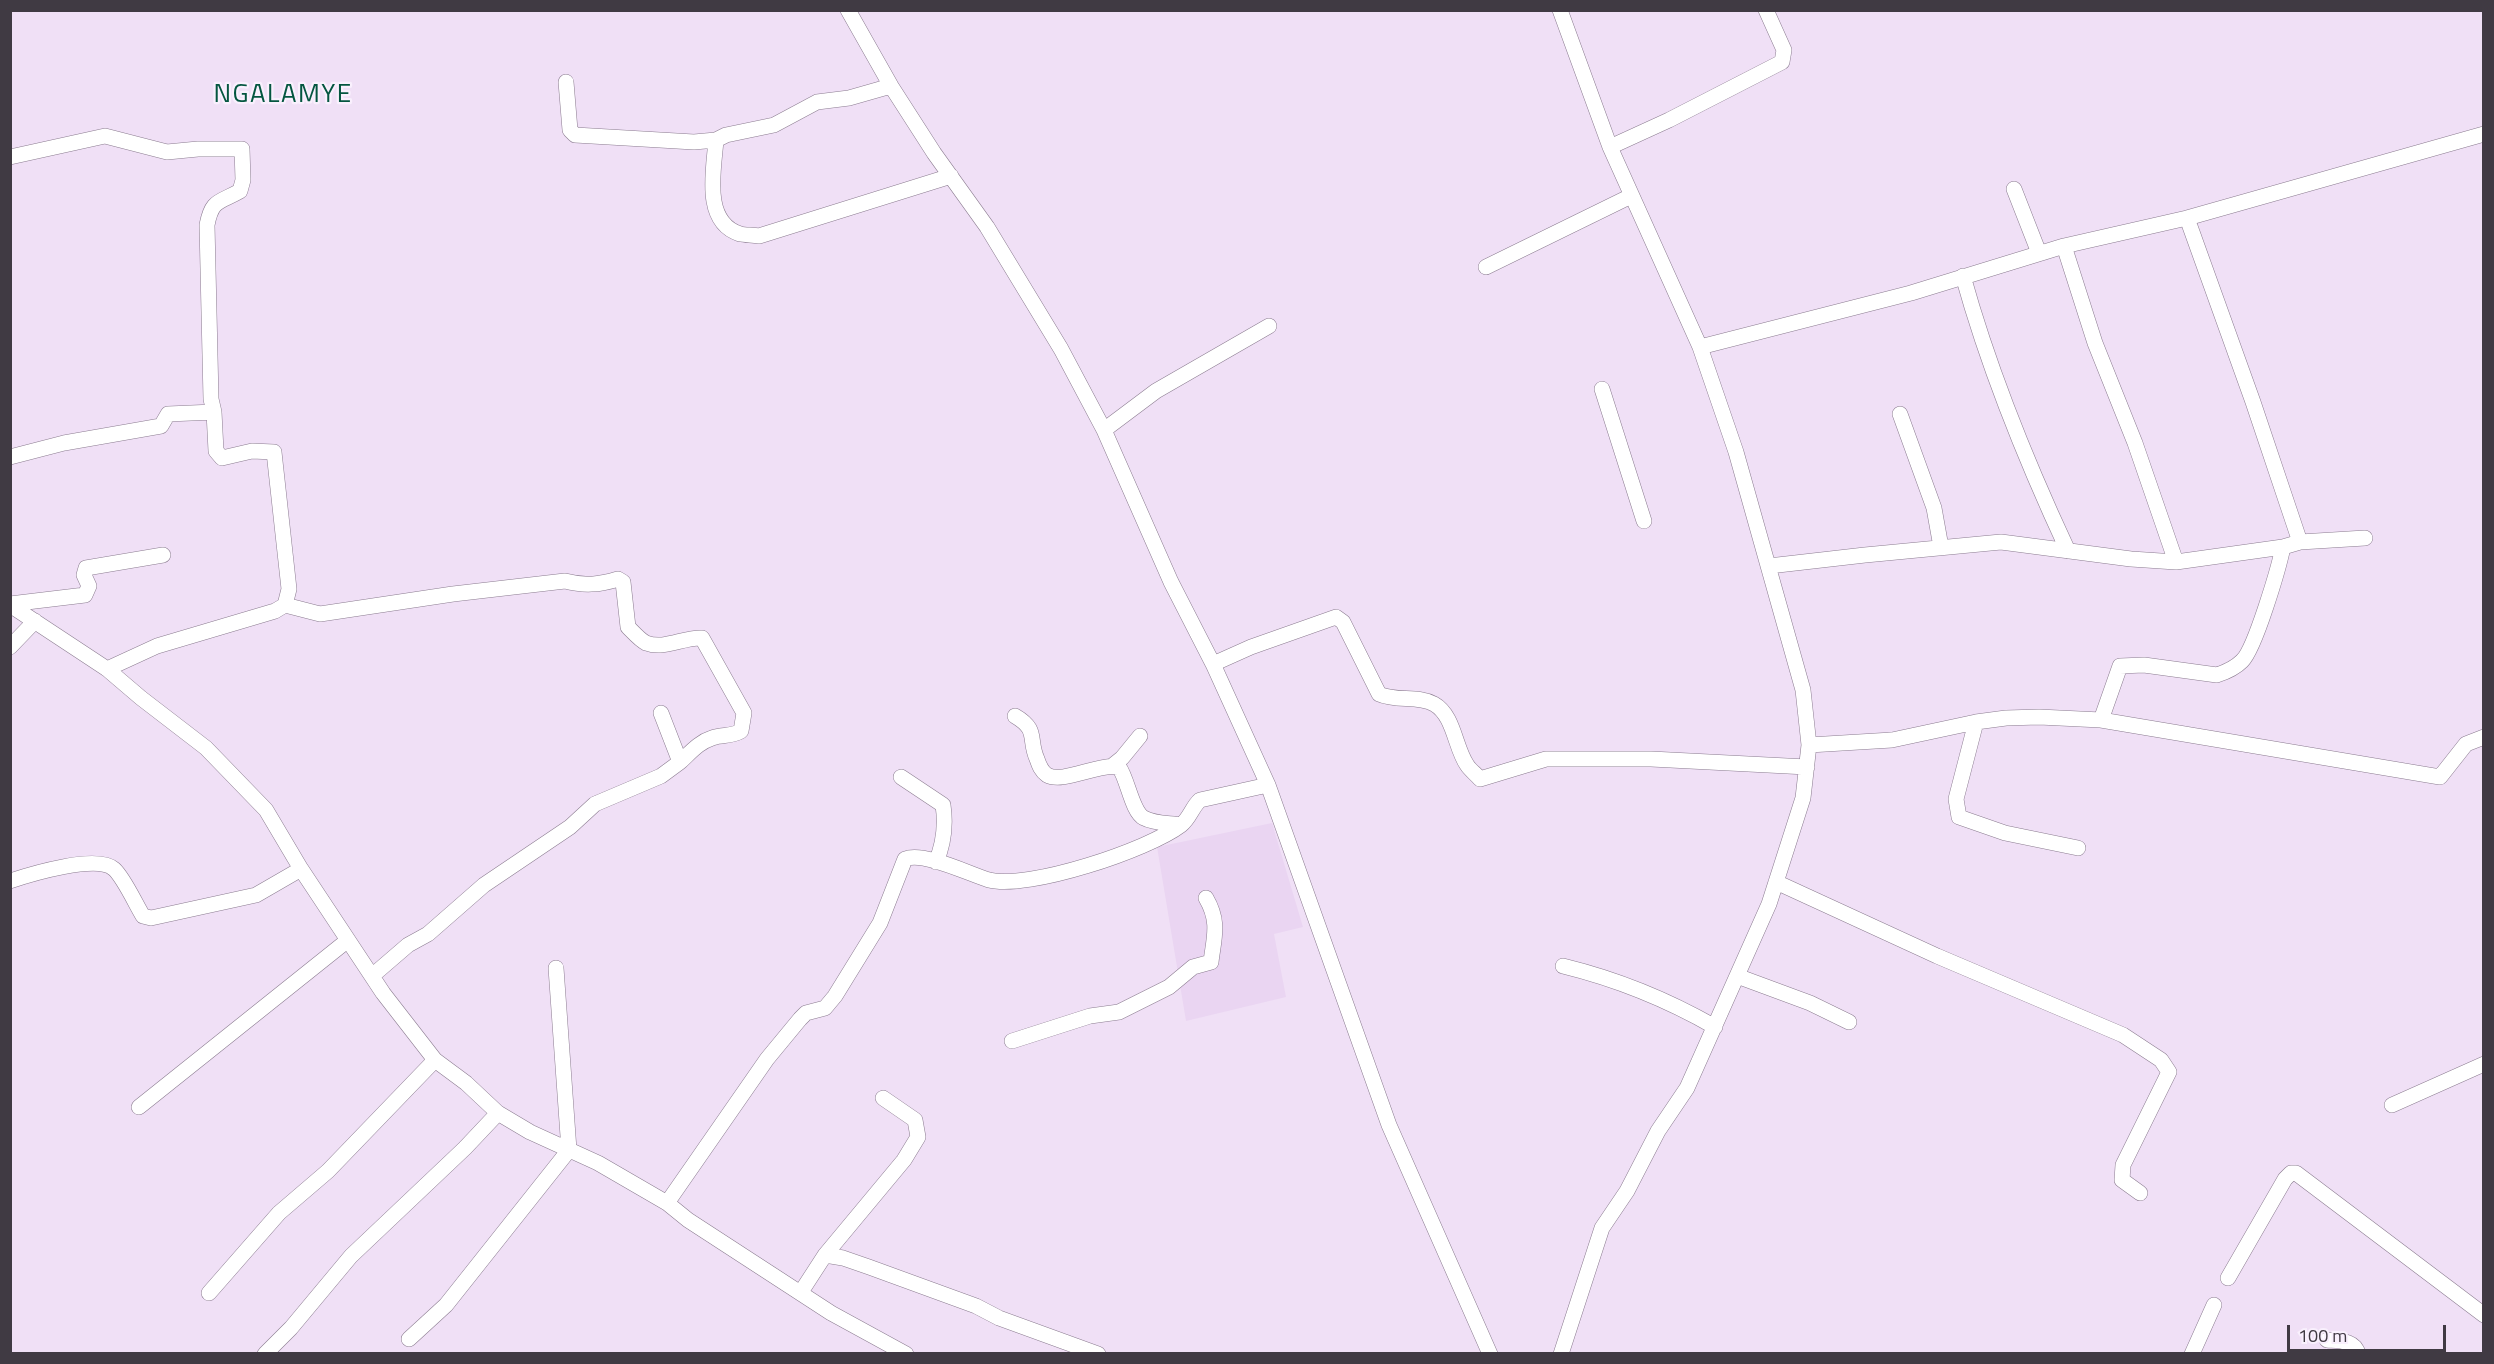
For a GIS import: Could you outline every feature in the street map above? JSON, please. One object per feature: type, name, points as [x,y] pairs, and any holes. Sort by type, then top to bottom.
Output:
[{"type":"street","points":[[848,10],[891,86],[987,227],[1104,430],[1171,582],[1213,664],[1268,785],[1389,1125],[1490,1353]]},
{"type":"street","points":[[1560,10],[1610,147],[1700,347],[1736,452],[1803,690],[1809,745],[1803,798],[1769,904],[1687,1088],[1658,1131],[1627,1191],[1602,1228],[1561,1353]]},
{"type":"street","points":[[1610,147],[1669,120],[1782,62],[1784,50],[1766,10]]},
{"type":"street","points":[[566,82],[570,130],[575,135],[694,142],[716,140],[726,135],[774,125],[817,102],[849,98],[891,86]]},
{"type":"street","points":[[1700,347],[1911,293],[2064,246],[2187,218],[2484,134]]},
{"type":"street","points":[[10,157],[105,135],[167,152],[242,149],[243,180],[240,191],[218,200],[210,210],[207,225],[211,399],[216,451],[222,459],[252,451],[274,452],[289,589],[285,605],[275,611],[157,646],[107,669]]},
{"type":"street","points":[[716,140],[713,179],[714,208],[724,224],[738,233],[759,236],[951,176]]},
{"type":"street","points":[[2014,189],[2039,253]]},
{"type":"street","points":[[1486,267],[1631,196]]},
{"type":"street","points":[[2187,218],[2300,542]]},
{"type":"street","points":[[2064,246],[2095,343],[2135,443],[2176,562]]},
{"type":"street","points":[[1963,276],[1977,329],[2016,433],[2038,488],[2068,551]]},
{"type":"street","points":[[1104,430],[1156,391],[1269,326]]},
{"type":"street","points":[[1602,389],[1644,521]]},
{"type":"street","points":[[10,457],[64,443],[161,426],[168,414],[214,412]]},
{"type":"street","points":[[1900,414],[1934,508],[1941,547]]},
{"type":"street","points":[[1769,566],[2001,542],[2130,559],[2176,562],[2283,547],[2300,542],[2365,538]]},
{"type":"street","points":[[2101,720],[2120,666],[2183,668],[2217,675],[2229,671],[2244,660],[2256,638],[2283,547]]},
{"type":"street","points":[[10,604],[85,595],[89,586],[84,576],[86,568],[163,555]]},
{"type":"street","points":[[285,605],[320,614],[453,594],[564,581],[600,585],[618,579],[623,582],[628,627],[645,643],[667,645],[692,638],[702,638],[744,713],[741,731],[732,736],[714,737],[699,744],[661,776],[595,804],[570,827],[484,885],[428,934],[408,945],[372,976]]},
{"type":"street","points":[[10,604],[107,669],[206,748],[266,810],[301,869],[372,976],[435,1060],[466,1083],[498,1113],[530,1132],[598,1163],[668,1203],[688,1220],[831,1313],[906,1353]]},
{"type":"street","points":[[1213,664],[1251,647],[1336,617],[1343,622],[1379,694],[1386,697],[1423,701],[1438,708],[1447,720],[1466,764],[1480,779],[1546,759],[1651,759],[1807,767]]},
{"type":"street","points":[[10,647],[35,621]]},
{"type":"street","points":[[661,713],[680,762]]},
{"type":"street","points":[[1015,716],[1027,723],[1032,735],[1035,755],[1042,771],[1048,776],[1058,777],[1112,766],[1119,767],[1125,777],[1136,810],[1146,826],[1146,845]]},
{"type":"street","points":[[1809,745],[1892,740],[1976,722],[2039,717],[2101,720],[2440,777],[2466,744],[2484,737]]},
{"type":"street","points":[[1976,722],[1956,799],[1959,817],[2005,833],[2078,848]]},
{"type":"street","points":[[1112,766],[1122,758],[1140,736]]},
{"type":"street","points":[[901,777],[944,806],[942,848],[936,862]]},
{"type":"street","points":[[668,1203],[767,1059],[806,1013],[825,1008],[835,996],[880,923],[905,859],[912,856],[990,880],[1019,881],[1118,857],[1146,845],[1181,825],[1200,800],[1268,785]]},
{"type":"street","points":[[1142,818],[1181,825]]},
{"type":"street","points":[[10,881],[33,873],[105,863],[115,870],[143,916],[151,918],[256,895],[301,869]]},
{"type":"street","points":[[1776,882],[1937,956],[2123,1035],[2161,1060],[2169,1072],[2123,1165],[2121,1180],[2140,1193]]},
{"type":"street","points":[[1012,1041],[1090,1016],[1119,1012],[1169,987],[1193,968],[1211,962],[1216,929],[1214,912],[1206,898]]},
{"type":"street","points":[[139,1107],[348,940]]},
{"type":"street","points":[[1563,966],[1623,984],[1694,1015],[1715,1027]]},
{"type":"street","points":[[409,1339],[446,1305],[569,1150],[556,968]]},
{"type":"street","points":[[1737,976],[1810,1004],[1849,1022]]},
{"type":"street","points":[[209,1293],[279,1213],[328,1171],[435,1060]]},
{"type":"street","points":[[2392,1105],[2484,1064]]},
{"type":"street","points":[[801,1292],[825,1255],[904,1160],[918,1137],[915,1120],[883,1098]]},
{"type":"street","points":[[265,1353],[291,1328],[351,1256],[465,1148],[498,1113]]},
{"type":"street","points":[[2228,1278],[2285,1179],[2291,1173],[2296,1173],[2484,1316]]},
{"type":"street","points":[[825,1255],[843,1258],[869,1267],[976,1306],[999,1318],[1098,1353]]},
{"type":"street","points":[[2192,1353],[2214,1305]]},
{"type":"street","points":[[2327,1340],[2351,1343],[2357,1347],[2358,1353]]},
{"type":"shaded area","points":[[1272,823],[1303,927],[1274,934],[1286,997],[1186,1021],[1157,847]]},
{"type":"district","name":"NGALAMYE","points":[[283,96]]}]
